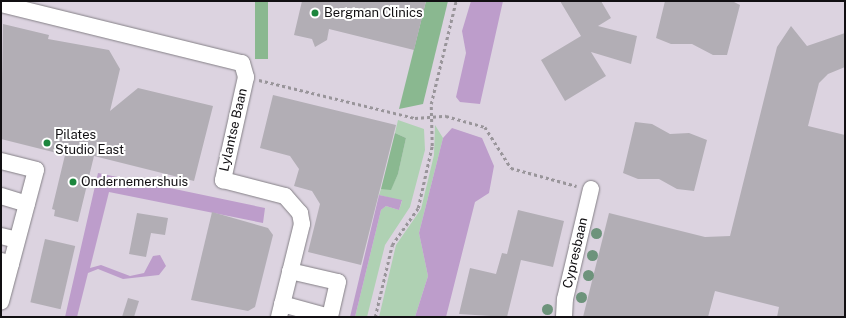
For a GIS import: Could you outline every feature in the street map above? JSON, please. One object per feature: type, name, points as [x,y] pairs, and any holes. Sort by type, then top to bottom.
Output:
[{"type":"street","name":"Lylantse Baan","points":[[1,4],[242,63],[246,77],[223,180],[285,196],[295,204],[302,224],[281,310]]},
{"type":"street","points":[[1,161],[36,170],[17,240],[6,262],[1,302]]},
{"type":"street","name":"Cypresbaan","points":[[564,317],[565,299],[591,189]]},
{"type":"street","points":[[1,196],[27,204]]},
{"type":"street","points":[[1,236],[17,240]]},
{"type":"street","points":[[281,310],[330,317],[338,282],[290,271]]},
{"type":"path","points":[[375,317],[392,245],[418,208],[432,146],[431,116],[456,1]]},
{"type":"path","points":[[246,77],[415,118],[431,116],[485,127],[511,168],[519,172],[591,189]]},
{"type":"shaded area","points":[[1,1],[845,1],[845,317],[1,317]]},
{"type":"shaded area","points":[[471,1],[503,1],[480,104],[460,102],[456,97],[466,53],[462,31]]},
{"type":"shaded area","points":[[452,128],[482,138],[494,166],[489,193],[475,202],[446,317],[415,317],[428,276],[419,233],[443,138]]},
{"type":"shaded area","points":[[98,173],[265,208],[263,223],[109,192],[90,268],[101,265],[130,276],[144,273],[153,256],[160,255],[166,266],[159,275],[123,279],[98,269],[88,273],[77,317],[65,317]]},
{"type":"shaded area","points":[[379,195],[402,200],[399,210],[386,206],[381,210],[355,317],[350,317]]},
{"type":"green space","points":[[255,1],[268,1],[268,59],[255,59]]},
{"type":"green space","points":[[426,1],[448,1],[423,104],[399,109]]},
{"type":"green space","points":[[398,120],[424,129],[425,150],[410,207],[385,245],[367,317],[355,317],[381,210],[386,206],[399,210],[402,201],[379,195],[381,189],[391,189],[398,174],[406,138],[395,133]]},
{"type":"green space","points":[[435,125],[443,138],[419,233],[428,276],[415,317],[379,317],[396,245],[421,209],[434,155]]},
{"type":"green space","points":[[395,133],[406,138],[398,174],[391,190],[381,189]]},
{"type":"building","points":[[302,1],[426,1],[414,50],[329,29],[327,40],[315,47],[312,39],[294,35]]},
{"type":"building","points":[[560,1],[601,1],[611,18],[598,26],[637,36],[631,64],[591,52],[606,76],[565,101],[541,60],[581,36]]},
{"type":"building","points":[[665,1],[732,1],[740,5],[727,55],[713,55],[692,44],[671,44],[656,38]]},
{"type":"building","points":[[3,24],[49,35],[48,39],[109,50],[120,69],[110,111],[138,88],[213,106],[194,181],[94,156],[78,222],[54,216],[55,210],[52,209],[65,155],[1,139]]},
{"type":"building","points":[[791,26],[807,46],[845,33],[845,67],[828,74],[819,83],[808,126],[845,135],[845,317],[777,317],[779,307],[715,291],[708,317],[583,317],[609,213],[705,237],[730,236],[777,47]]},
{"type":"building","points":[[273,95],[396,125],[361,265],[308,252],[320,204],[312,191],[294,186],[299,169],[290,156],[260,148]]},
{"type":"building","points":[[635,122],[652,124],[670,134],[689,133],[707,140],[694,191],[677,189],[659,179],[638,179],[623,173]]},
{"type":"building","points":[[518,210],[564,221],[553,267],[521,260],[507,317],[459,314],[470,268],[496,274],[502,253],[507,254]]},
{"type":"building","points":[[212,212],[268,228],[273,235],[255,307],[248,311],[191,300]]},
{"type":"building","points":[[137,213],[168,218],[165,235],[151,233],[146,257],[129,254]]},
{"type":"building","points":[[45,239],[75,246],[61,309],[30,302]]},
{"type":"building","points":[[128,298],[139,301],[134,317],[122,317]]},
{"type":"place","name":"Bergman Clinics","points":[[315,13]]},
{"type":"place","name":"Pilates Studio East","points":[[47,143]]},
{"type":"place","name":"Ondernemershuis","points":[[73,182]]}]
